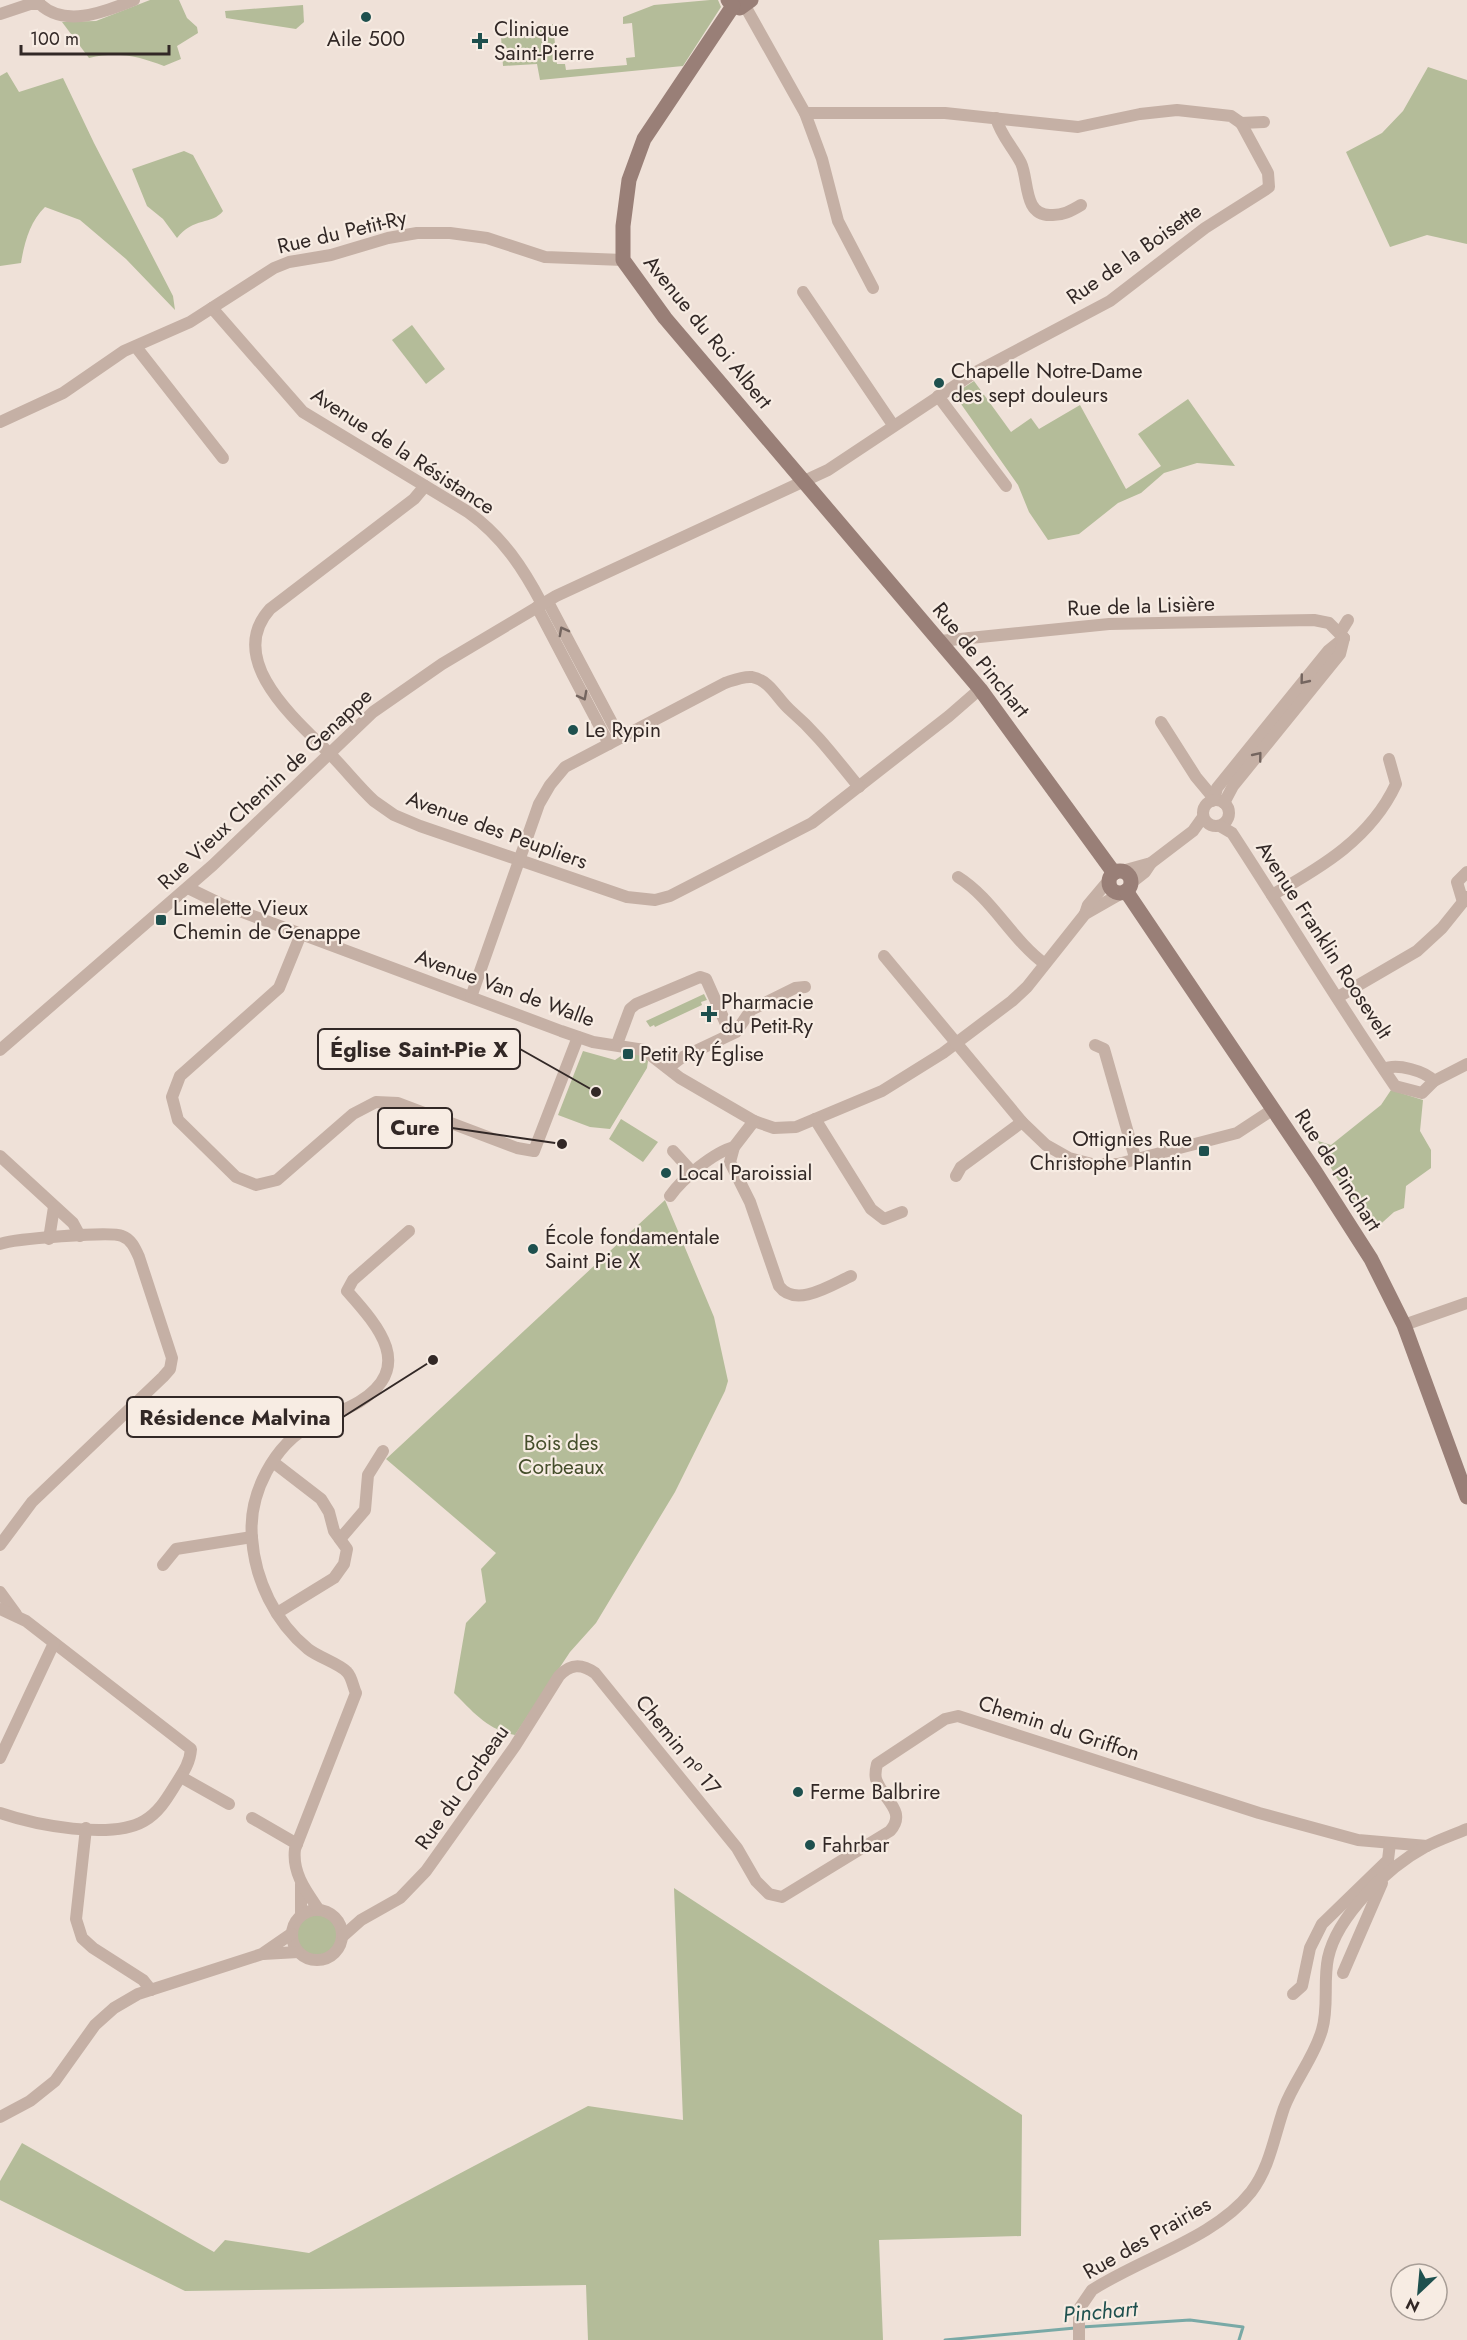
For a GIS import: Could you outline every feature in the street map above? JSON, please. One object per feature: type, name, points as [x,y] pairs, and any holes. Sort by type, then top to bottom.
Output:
[{"type":"main road","name":"Avenue du Roi Albert","points":[[739,3],[644,139],[629,180],[623,226],[623,260],[665,318],[806,481]]},
{"type":"main road","name":"Rue de Pinchart","points":[[806,481],[980,689],[1120,882],[1351,1227],[1404,1325],[1467,1497]]},
{"type":"street","points":[[0,14],[38,2],[54,14],[96,16],[134,0]]},
{"type":"street","points":[[739,3],[806,113],[822,159],[838,221],[873,288]]},
{"type":"street","points":[[806,113],[945,113],[1078,127],[1140,114],[1177,110],[1217,113],[1231,116],[1241,123],[1264,122]]},
{"type":"street","points":[[996,118],[1000,133],[1023,169],[1033,208],[1039,213],[1053,216],[1071,211],[1081,205]]},
{"type":"street","name":"Rue de la Boisette","points":[[806,481],[828,470],[893,425],[989,365],[1110,301],[1198,233],[1269,187],[1268,173],[1241,123]]},
{"type":"street","name":"Rue du Petit-Ry","points":[[0,422],[63,393],[124,351],[212,308],[273,268],[289,262],[331,255],[388,238],[417,233],[450,233],[487,238],[545,257],[623,260]]},
{"type":"street","points":[[803,292],[893,425]]},
{"type":"street","name":"Avenue de la Résistance","points":[[212,308],[297,407],[468,512],[500,538],[518,561],[543,604],[614,741]]},
{"type":"street","points":[[136,347],[223,458]]},
{"type":"street","points":[[938,396],[1006,486]]},
{"type":"street","name":"Rue Vieux Chemin de Genappe","points":[[2,1044],[188,888],[331,755],[373,712],[442,664],[543,604],[806,481]]},
{"type":"street","name":"Avenue des Peupliers","points":[[425,486],[414,499],[270,609],[260,626],[257,642],[258,660],[267,686],[367,794],[394,815],[627,897],[663,898],[806,826],[859,787],[980,689]]},
{"type":"street","name":"Rue de la Lisière","points":[[940,640],[1109,624],[1314,620],[1329,623],[1342,636]]},
{"type":"street","points":[[1120,882],[1145,872],[1151,863],[1193,831],[1215,809],[1340,654],[1342,636],[1348,620]]},
{"type":"street","points":[[471,997],[521,861],[539,804],[550,785],[565,767],[725,683],[739,678],[753,677],[769,685],[790,710],[816,732],[859,787]]},
{"type":"street","name":"Avenue Franklin Roosevelt","points":[[1161,723],[1211,795],[1215,809],[1395,1086],[1422,1094],[1434,1081],[1429,1076],[1398,1067],[1384,1069]]},
{"type":"street","points":[[1272,895],[1328,862],[1357,838],[1376,816],[1396,784],[1389,759]]},
{"type":"street","points":[[1338,997],[1417,951],[1442,928],[1465,900],[1457,882],[1467,872]]},
{"type":"street","points":[[958,877],[976,889],[1026,950],[1045,964]]},
{"type":"street","name":"Avenue Van de Walle","points":[[1085,914],[1088,904],[1120,882]]},
{"type":"street","name":"Avenue Van de Walle","points":[[188,888],[301,934],[578,1037],[644,1050],[694,1087],[754,1121],[765,1126],[785,1129],[796,1128],[882,1090],[943,1053],[1012,1001],[1085,914],[1120,882]]},
{"type":"street","points":[[301,934],[279,988],[176,1082],[172,1106],[178,1120],[236,1177],[256,1185],[277,1180],[353,1114],[376,1102],[398,1104],[517,1148],[534,1151],[578,1037]]},
{"type":"street","points":[[884,956],[1022,1122],[1046,1145],[1074,1160],[1109,1164],[1136,1161],[1237,1133],[1272,1110]]},
{"type":"street","points":[[617,1044],[630,1009],[636,1004],[699,977],[706,979],[730,1033]]},
{"type":"street","points":[[668,1068],[681,1058],[738,1030],[751,1010],[795,988],[805,987]]},
{"type":"street","points":[[1095,1045],[1104,1049],[1136,1161]]},
{"type":"street","points":[[1434,1081],[1467,1064]]},
{"type":"street","points":[[815,1119],[871,1209],[884,1219],[902,1212]]},
{"type":"street","points":[[754,1121],[734,1147],[730,1162],[750,1202],[776,1280],[783,1291],[799,1296],[807,1295],[852,1276]]},
{"type":"street","points":[[956,1176],[961,1167],[1022,1122]]},
{"type":"street","points":[[670,1196],[678,1185],[717,1153],[734,1147]]},
{"type":"street","points":[[674,1151],[694,1174]]},
{"type":"street","points":[[0,1156],[73,1223],[80,1236]]},
{"type":"street","points":[[49,1239],[54,1207]]},
{"type":"street","points":[[301,1884],[301,1915],[319,1910],[301,1884],[294,1862],[297,1844],[356,1693],[347,1672],[308,1649],[277,1613],[264,1590],[252,1537],[257,1494],[273,1462],[302,1431],[350,1407],[379,1385],[386,1374],[389,1361],[386,1345],[374,1322],[347,1291],[353,1280],[409,1231]]},
{"type":"street","points":[[0,1244],[116,1234],[131,1242],[164,1329],[170,1349],[171,1365],[159,1380],[32,1502],[0,1545]]},
{"type":"street","points":[[1404,1325],[1467,1303]]},
{"type":"street","points":[[340,1539],[365,1510],[372,1465],[383,1451]]},
{"type":"street","points":[[273,1462],[321,1499],[347,1549],[344,1564],[338,1573],[327,1583],[277,1613]]},
{"type":"street","points":[[163,1565],[176,1549],[252,1537]]},
{"type":"street","points":[[0,1592],[16,1614],[191,1749],[190,1758],[181,1777],[163,1805],[146,1821],[117,1830],[47,1824],[0,1813]]},
{"type":"street","points":[[0,1609],[16,1614]]},
{"type":"street","points":[[0,1758],[54,1643]]},
{"type":"street","name":"Chemin nᵒ 17","points":[[581,1666],[598,1677],[740,1853]]},
{"type":"street","name":"Rue du Corbeau","points":[[0,2117],[30,2100],[55,2081],[104,2015],[138,1994],[262,1954],[298,1952],[315,1961],[325,1960],[340,1948],[343,1936],[362,1920],[393,1903],[415,1884],[515,1746],[559,1677],[566,1669],[581,1666]]},
{"type":"street","name":"Chemin du Griffon","points":[[740,1853],[756,1881],[769,1894],[782,1897],[836,1866],[890,1831],[896,1824],[897,1814],[876,1779],[876,1764],[945,1719],[958,1716],[1259,1813],[1358,1840],[1427,1846]]},
{"type":"street","points":[[181,1777],[229,1804]]},
{"type":"street","points":[[252,1818],[297,1844]]},
{"type":"street","points":[[86,1828],[76,1919],[82,1938],[93,1948],[143,1980],[151,1990]]},
{"type":"street","name":"Rue des Prairies","points":[[1078,2333],[1080,2305],[1092,2290],[1218,2222],[1238,2206],[1256,2185],[1267,2165],[1286,2102],[1322,2031],[1325,1977],[1332,1946],[1348,1917],[1385,1877],[1427,1846],[1467,1829]]},
{"type":"street","points":[[1293,1994],[1302,1986],[1310,1948],[1322,1924],[1388,1860],[1390,1843]]},
{"type":"street","points":[[1343,1973],[1385,1877]]},
{"type":"street","name":"Rue du Corbeau","points":[[319,1910],[327,1911],[338,1920],[362,1920]]},
{"type":"street","name":"Rue du Corbeau","points":[[262,1954],[291,1934],[294,1923],[301,1915]]},
{"type":"street","points":[[338,1920],[343,1936]]},
{"type":"street","points":[[291,1934],[298,1952]]},
{"type":"green space","points":[[150,0],[179,0],[187,18],[197,27],[198,33],[177,46],[181,59],[164,66],[127,56],[109,55],[89,58],[62,22],[96,21]]},
{"type":"green space","points":[[718,0],[721,7],[683,66],[540,80],[537,64],[503,66],[501,36],[511,35],[510,28],[553,24],[557,64],[565,64],[566,70],[627,65],[626,58],[635,57],[632,23],[623,24],[623,17],[654,5]]},
{"type":"green space","points":[[303,5],[304,22],[296,29],[226,18],[225,11]]},
{"type":"green space","points":[[1428,67],[1467,80],[1467,244],[1427,235],[1390,247],[1346,152],[1382,133],[1403,111]]},
{"type":"green space","points":[[7,72],[19,92],[63,78],[173,296],[175,310],[126,259],[80,220],[45,207],[32,226],[21,263],[0,266],[0,76]]},
{"type":"green space","points":[[184,151],[193,155],[223,211],[213,218],[189,227],[177,238],[163,219],[147,206],[132,169]]},
{"type":"green space","points":[[412,325],[445,369],[426,384],[392,340]]},
{"type":"green space","points":[[974,381],[1011,432],[1031,418],[1039,429],[1080,405],[1126,489],[1161,466],[1138,434],[1188,399],[1235,466],[1197,463],[1164,473],[1141,493],[1118,503],[1079,534],[1048,540],[1029,512],[1018,485],[954,394]]},
{"type":"green space","points":[[704,994],[707,1000],[701,1002],[702,1005],[655,1027],[654,1025],[650,1027],[646,1021]]},
{"type":"green space","points":[[583,1051],[615,1060],[627,1052],[642,1055],[648,1061],[647,1068],[610,1129],[590,1127],[558,1115]]},
{"type":"green space","points":[[1391,1090],[1423,1100],[1420,1131],[1431,1150],[1431,1168],[1406,1186],[1404,1208],[1394,1212],[1374,1230],[1336,1176],[1318,1141],[1331,1145],[1381,1105]]},
{"type":"green space","points":[[621,1119],[658,1142],[643,1162],[609,1139]]},
{"type":"green space","name":"Bois des Corbeaux","points":[[665,1200],[714,1317],[728,1381],[725,1391],[675,1492],[596,1623],[570,1652],[515,1735],[505,1733],[481,1719],[454,1693],[466,1623],[486,1602],[481,1569],[496,1553],[386,1459]]},
{"type":"green space","points":[[674,1888],[1022,2115],[1021,2236],[879,2240],[883,2340],[588,2340],[586,2285],[185,2291],[0,2200],[0,2181],[22,2143],[214,2252],[225,2240],[309,2253],[588,2106],[683,2120]]},
{"type":"green space","points":[[317,1915],[325,1916],[331,1921],[336,1927],[336,1943],[331,1949],[325,1954],[317,1955],[309,1954],[303,1949],[298,1943],[297,1935],[298,1927],[303,1921],[309,1916]]},
{"type":"waterway","name":"Pinchart","points":[[1082,2327],[1190,2320],[1243,2327],[1239,2340]]},
{"type":"waterway","name":"Pinchart","points":[[945,2340],[1075,2328]]},
{"type":"place","name":"Aile 500","points":[[366,17]]},
{"type":"place","name":"Clinique Saint-Pierre","points":[[480,41]]},
{"type":"place","name":"Chapelle Notre-Dame des sept douleurs","points":[[939,383]]},
{"type":"place","name":"Le Rypin","points":[[573,730]]},
{"type":"place","name":"Limelette Vieux Chemin de Genappe","points":[[161,920]]},
{"type":"place","name":"Pharmacie du Petit-Ry","points":[[709,1014]]},
{"type":"place","name":"Petit Ry Église","points":[[628,1054]]},
{"type":"place","name":"Église Saint-Pie X","points":[[596,1092]]},
{"type":"place","name":"Cure","points":[[562,1144]]},
{"type":"place","name":"Ottignies Rue Christophe Plantin","points":[[1204,1151]]},
{"type":"place","name":"Local Paroissial","points":[[666,1173]]},
{"type":"place","name":"École fondamentale Saint Pie X","points":[[533,1249]]},
{"type":"place","name":"Résidence Malvina","points":[[433,1360]]},
{"type":"place","name":"Ferme Balbrire","points":[[798,1792]]},
{"type":"place","name":"Fahrbar","points":[[810,1845]]}]
